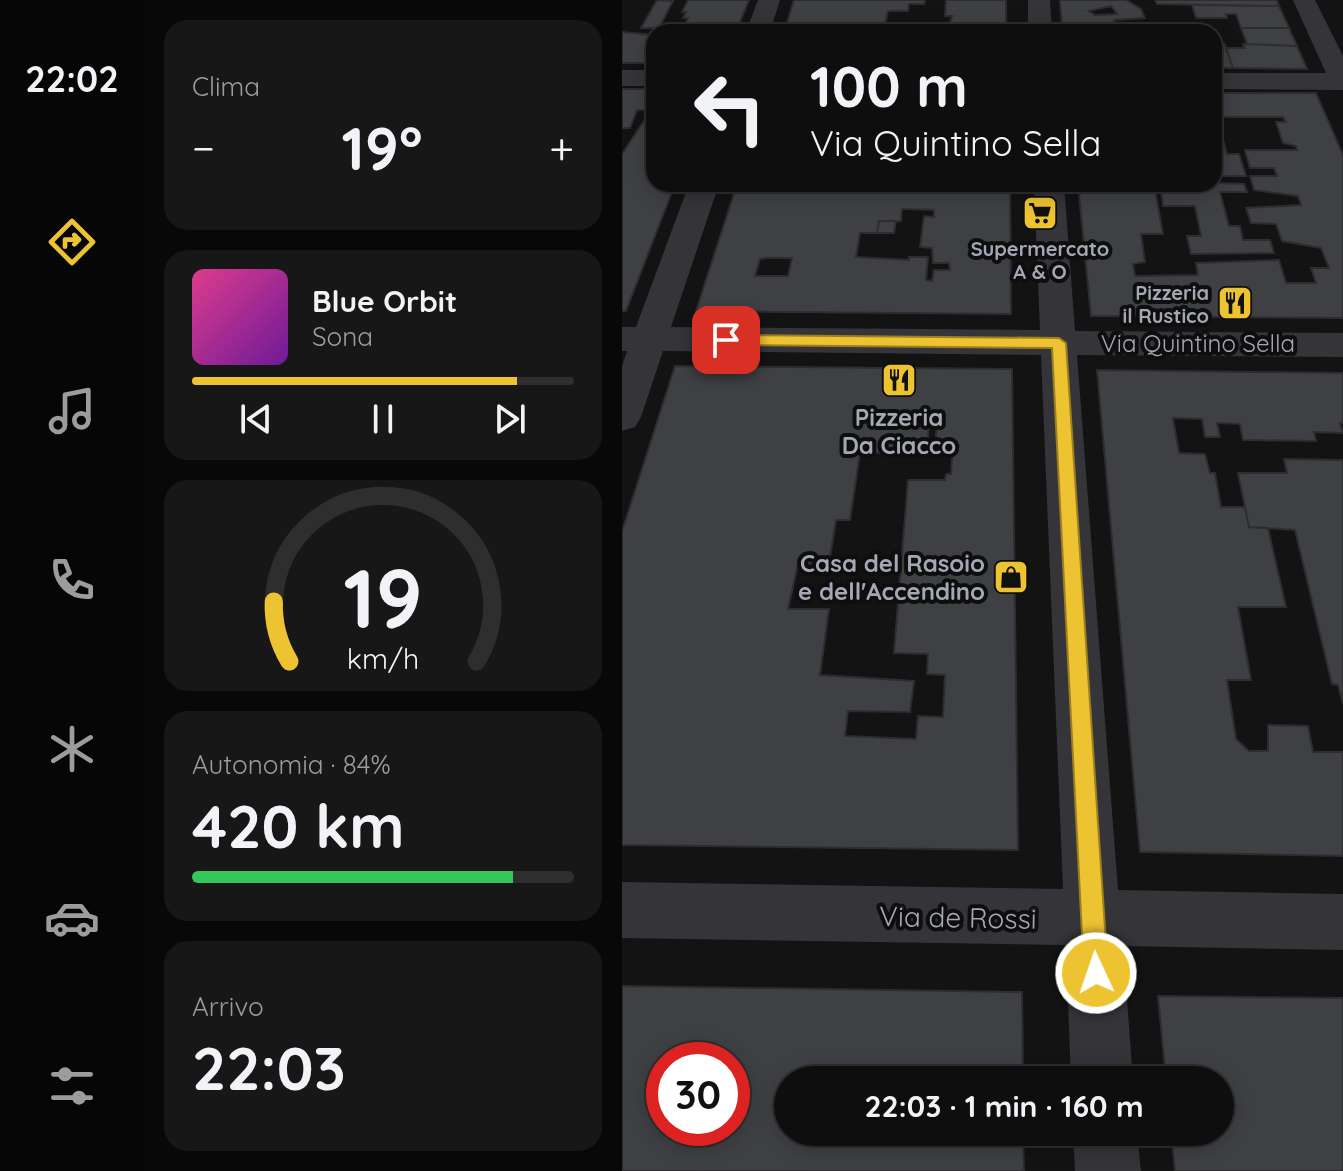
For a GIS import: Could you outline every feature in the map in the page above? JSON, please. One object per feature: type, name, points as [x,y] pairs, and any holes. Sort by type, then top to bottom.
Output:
[{"type":"street","points":[[761,24],[769,0]]},
{"type":"street","points":[[1039,0],[1040,24]]},
{"type":"street","points":[[1222,81],[1343,81],[1304,0]]},
{"type":"street","points":[[622,78],[646,78]]},
{"type":"street","points":[[622,417],[636,339],[700,192]]},
{"type":"street","points":[[1050,192],[1101,1066]]},
{"type":"street","name":"Via Quintino Sella","points":[[636,339],[1343,345]]},
{"type":"street","name":"Via de Rossi","points":[[622,910],[1343,922]]},
{"type":"street","points":[[1106,1146],[1108,1171]]},
{"type":"building","points":[[657,0],[673,1],[661,24],[646,24],[646,28],[641,28]]},
{"type":"building","points":[[688,0],[749,0],[739,24],[685,24],[688,18],[683,18],[686,12],[682,12]]},
{"type":"building","points":[[794,0],[925,0],[924,4],[909,4],[908,11],[888,11],[885,24],[786,24]]},
{"type":"building","points":[[946,0],[1006,0],[1006,24],[954,24],[950,23],[952,16],[945,16]]},
{"type":"building","points":[[1060,0],[1126,0],[1141,9],[1145,18],[1114,20],[1115,24],[1062,24]],"holes":[[[1111,6],[1117,14],[1095,15],[1089,11]]]},
{"type":"building","points":[[1155,0],[1277,0],[1279,6],[1157,4]]},
{"type":"building","points":[[1192,5],[1279,6],[1289,28],[1241,28],[1236,14],[1226,14],[1227,18],[1196,18]]},
{"type":"building","points":[[1241,28],[1289,28],[1297,46],[1247,44]]},
{"type":"building","points":[[622,32],[646,34],[646,63],[622,63]]},
{"type":"building","points":[[1222,43],[1224,43],[1233,68],[1222,68]]},
{"type":"building","points":[[1243,44],[1297,46],[1307,69],[1233,68],[1226,48],[1245,48]]},
{"type":"building","points":[[622,89],[646,89],[646,110],[637,110],[630,128],[622,128]]},
{"type":"building","points":[[1222,93],[1316,93],[1343,155],[1343,318],[1091,316],[1079,192],[1155,192],[1163,234],[1141,234],[1145,262],[1133,264],[1135,276],[1198,275],[1196,263],[1279,260],[1286,283],[1316,283],[1311,268],[1329,268],[1321,248],[1282,241],[1276,224],[1251,223],[1246,208],[1301,205],[1298,196],[1254,190],[1250,176],[1277,176],[1274,168],[1250,168],[1245,150],[1297,150],[1296,146],[1283,143],[1276,122],[1286,122],[1283,117],[1222,117]]},
{"type":"building","points":[[646,118],[646,192],[672,192],[626,311],[622,311],[622,154]]},
{"type":"building","points":[[1222,136],[1227,154],[1239,154],[1246,176],[1222,176]]},
{"type":"building","points":[[1222,183],[1244,184],[1247,192],[1222,192]]},
{"type":"building","points":[[734,192],[1010,192],[1011,314],[696,311]],"holes":[[[902,209],[934,210],[934,217],[924,216],[920,247],[932,248],[933,263],[949,263],[950,270],[934,270],[932,281],[926,280],[928,257],[909,257],[909,260],[856,257],[860,233],[877,233],[879,221],[901,221]],[[792,258],[788,276],[755,276],[760,259]]]},
{"type":"building","points":[[1161,192],[1220,192],[1229,226],[1240,226],[1243,240],[1270,240],[1274,253],[1191,254],[1187,236],[1201,236],[1195,206],[1163,206]]},
{"type":"building","points":[[879,221],[896,221],[894,233],[877,233]]},
{"type":"building","points":[[675,366],[1012,369],[1018,850],[622,845],[622,531]],"holes":[[[930,411],[941,412],[941,426],[937,426],[935,443],[953,443],[951,474],[946,474],[945,480],[908,480],[894,653],[928,654],[927,674],[945,675],[943,717],[918,716],[916,739],[845,736],[848,711],[910,712],[914,681],[820,675],[829,609],[788,609],[798,564],[829,564],[836,520],[850,520],[860,453],[927,452]]]},
{"type":"building","points":[[1097,370],[1343,373],[1343,423],[1340,423],[1343,433],[1314,432],[1316,441],[1243,440],[1240,424],[1217,423],[1220,437],[1205,437],[1202,419],[1173,418],[1179,453],[1205,454],[1210,473],[1215,473],[1221,507],[1245,507],[1249,527],[1268,528],[1286,607],[1238,607],[1251,680],[1227,680],[1236,739],[1249,751],[1268,751],[1268,725],[1308,726],[1313,752],[1343,752],[1343,856],[1140,852]]},
{"type":"building","points":[[1284,459],[1343,460],[1343,704],[1338,685],[1332,684],[1295,530],[1249,527],[1238,473],[1287,473]]},
{"type":"building","points":[[622,986],[1022,992],[1023,1066],[774,1066],[774,1146],[1023,1146],[1024,1171],[622,1171]]},
{"type":"building","points":[[1158,996],[1343,998],[1343,1171],[1175,1171],[1172,1146],[1234,1146],[1234,1066],[1165,1066]]},
{"type":"place","name":"Supermercato A & O","points":[[1040,213]]},
{"type":"place","name":"Pizzeria il Rustico","points":[[1235,303]]},
{"type":"place","name":"Pizzeria Da Ciacco","points":[[899,380]]},
{"type":"place","name":"Casa del Rasoio e dell'Accendino","points":[[1011,577]]},
{"type":"route","points":[[726,340],[1059,343],[1096,973]]}]
